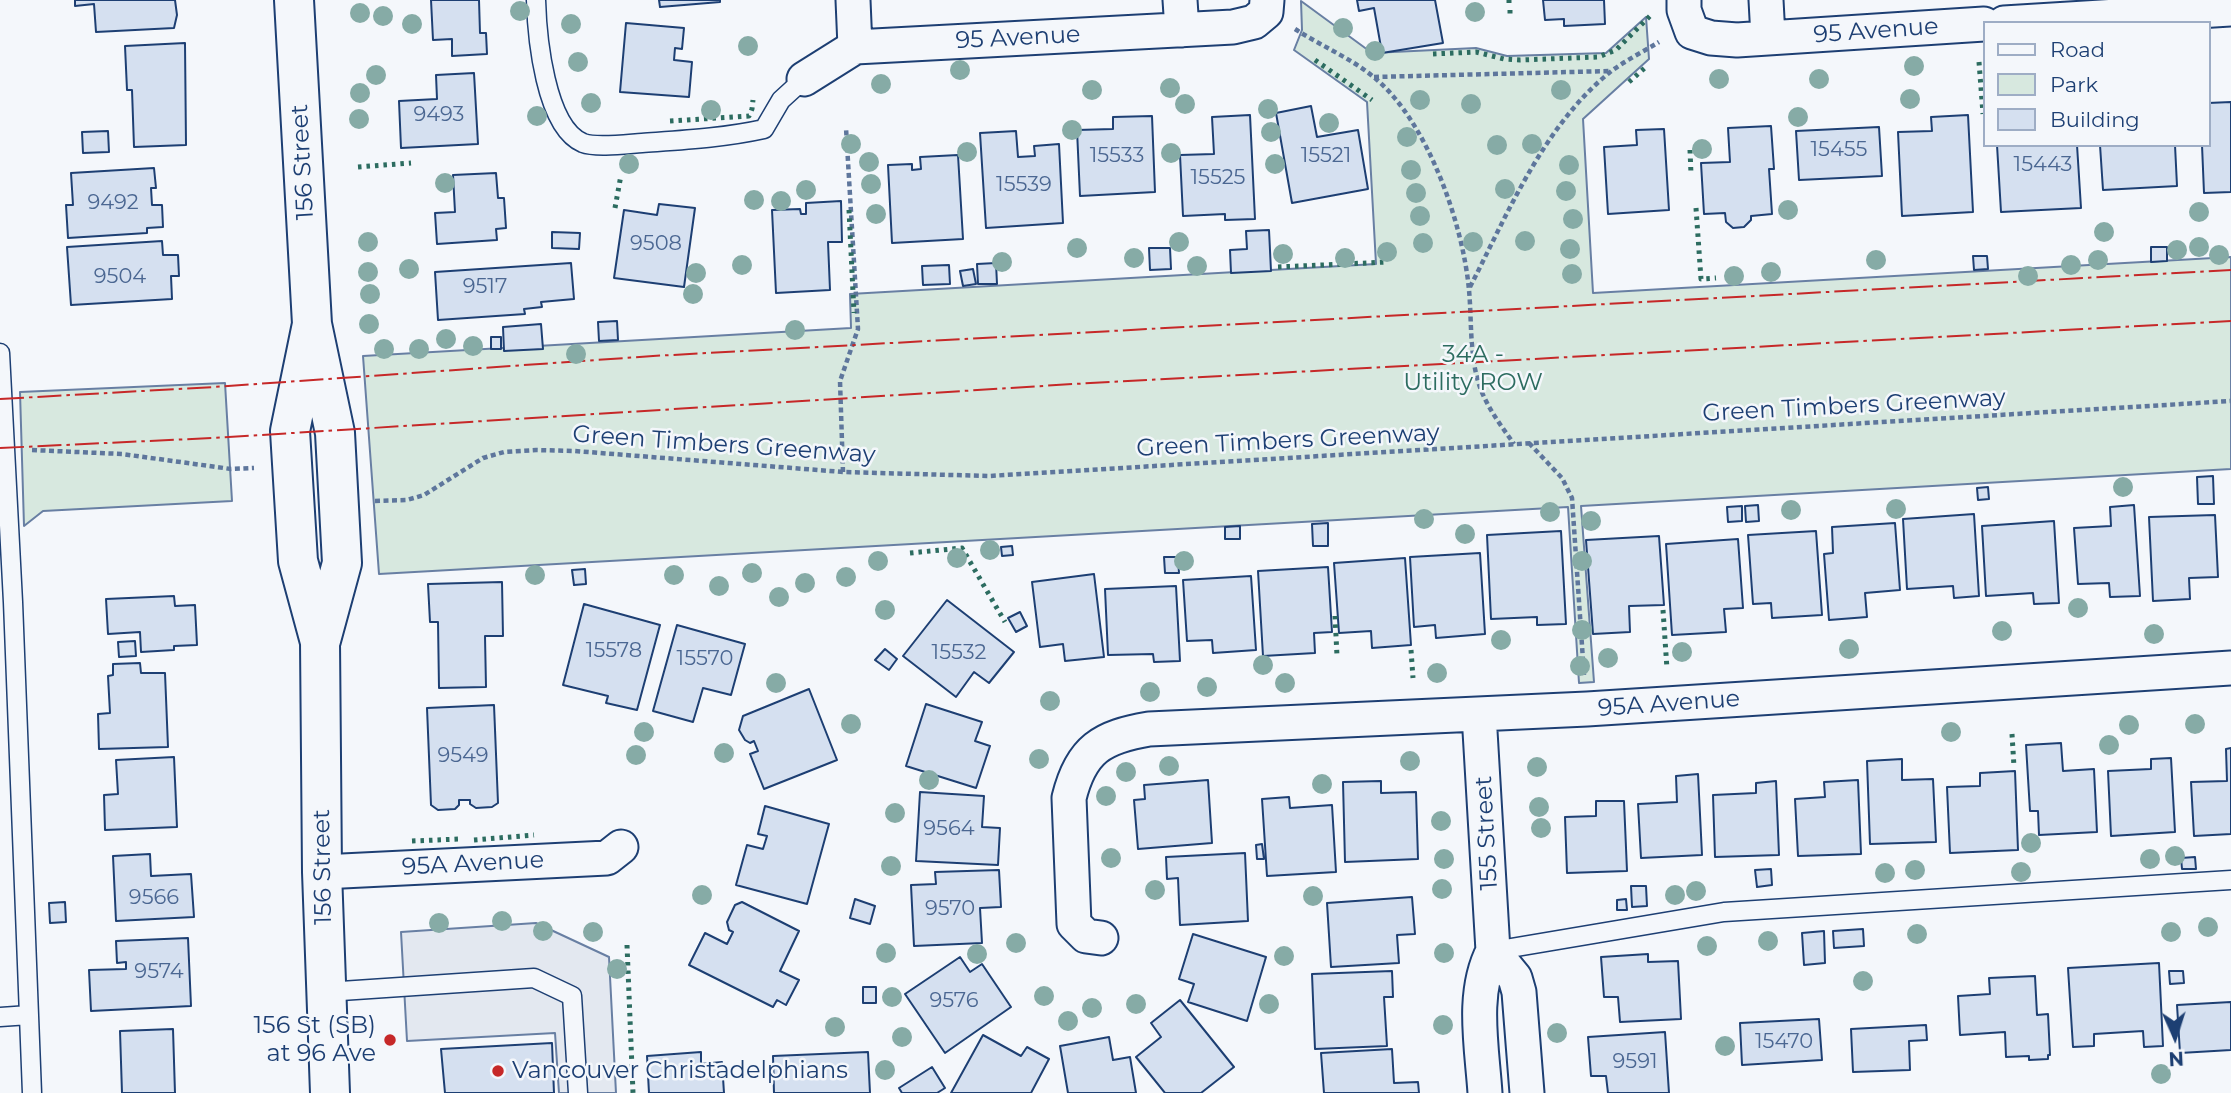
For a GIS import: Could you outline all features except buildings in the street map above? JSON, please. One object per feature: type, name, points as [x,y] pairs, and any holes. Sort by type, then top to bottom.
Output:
[{"type":"main road","name":"156 Street","points":[[294,0],[312,324],[335,433],[342,563],[320,642],[322,872],[330,1093]]},
{"type":"street","points":[[804,79],[855,47],[853,0]]},
{"type":"street","name":"95 Avenue","points":[[855,47],[1181,15],[1233,27],[1254,22],[1266,12],[1267,0]]},
{"type":"street","name":"95 Avenue","points":[[1684,0],[1684,10],[1692,32],[1711,38],[1737,40],[1982,24]]},
{"type":"street","points":[[1766,0],[1768,37]]},
{"type":"street","points":[[2036,21],[2231,9]]},
{"type":"street","name":"95A Avenue","points":[[1101,939],[1086,936],[1074,924],[1069,797],[1074,778],[1094,748],[1108,739],[1149,729],[1479,714],[2231,668]]},
{"type":"street","name":"155 Street","points":[[1479,714],[1493,951],[1486,965],[1481,997],[1485,1093]]},
{"type":"street","name":"95A Avenue","points":[[322,872],[607,858],[621,847]]},
{"type":"street","points":[[1493,951],[1515,978],[1519,992],[1527,1093]]},
{"type":"lane","points":[[536,0],[543,69],[552,100],[563,126],[583,143],[612,145],[730,136],[764,129],[781,100],[804,79]]},
{"type":"lane","points":[[0,353],[13,602],[32,1093]]},
{"type":"lane","points":[[1493,951],[1724,912],[2231,880]]},
{"type":"lane","points":[[326,992],[534,978],[572,996],[578,1093]]},
{"type":"lane","points":[[0,1017],[29,1015]]},
{"type":"path","points":[[1291,27],[1373,77],[1386,88],[1409,119],[1444,185],[1458,232],[1469,288],[1480,389],[1515,444]]},
{"type":"path","points":[[1469,288],[1542,152],[1575,107],[1611,71],[1659,42]]},
{"type":"path","points":[[1373,77],[1611,71]]},
{"type":"path","points":[[843,472],[840,380],[858,329],[846,128]]},
{"type":"path","name":"Green Timbers Greenway","points":[[368,502],[424,495],[483,458],[504,452],[575,451],[843,472],[989,476],[2231,401]]},
{"type":"path","points":[[1529,443],[1562,478],[1572,498],[1585,680]]},
{"type":"path","points":[[26,450],[122,454],[231,469],[265,468]]},
{"type":"green space","name":"34A - Utility ROW","points":[[1301,1],[1372,53],[1476,48],[1507,56],[1606,53],[1646,17],[1649,59],[1583,119],[1593,293],[2231,257],[2231,469],[1581,506],[1594,682],[1579,683],[1568,507],[379,574],[363,356],[851,328],[850,294],[1376,264],[1367,102],[1294,50],[1302,30]]},
{"type":"green space","points":[[225,383],[232,501],[43,511],[24,526],[20,392]]},
{"type":"shaded area","points":[[536,923],[609,957],[616,1093],[559,1093],[555,1033],[407,1041],[401,932]]},
{"type":"hedge","points":[[1510,10],[1510,16]]},
{"type":"hedge","points":[[1433,54],[1476,52],[1520,60],[1598,57],[1616,50],[1650,16]]},
{"type":"hedge","points":[[1315,60],[1372,100]]},
{"type":"hedge","points":[[1979,62],[1982,101]]},
{"type":"hedge","points":[[1629,82],[1648,65]]},
{"type":"hedge","points":[[670,121],[749,116],[753,100]]},
{"type":"hedge","points":[[1690,150],[1691,174]]},
{"type":"hedge","points":[[358,167],[411,163]]},
{"type":"hedge","points":[[615,208],[621,175]]},
{"type":"hedge","points":[[1696,208],[1701,279],[1716,278]]},
{"type":"hedge","points":[[849,210],[854,313]]},
{"type":"hedge","points":[[1278,267],[1388,262]]},
{"type":"hedge","points":[[910,553],[962,548],[1005,622]]},
{"type":"hedge","points":[[1663,610],[1667,669]]},
{"type":"hedge","points":[[1335,616],[1337,656]]},
{"type":"hedge","points":[[1411,650],[1413,678]]},
{"type":"hedge","points":[[2012,734],[2014,767]]},
{"type":"hedge","points":[[474,840],[534,835]]},
{"type":"hedge","points":[[412,841],[459,839]]},
{"type":"hedge","points":[[627,945],[633,1093]]},
{"type":"power","points":[[0,399],[653,356],[2231,270]]},
{"type":"power","points":[[0,448],[213,438],[1074,384],[2231,321]]},
{"type":"place","name":"156 St (SB) at 96 Ave","points":[[390,1040]]},
{"type":"place","name":"Vancouver Christadelphians","points":[[498,1071]]}]
